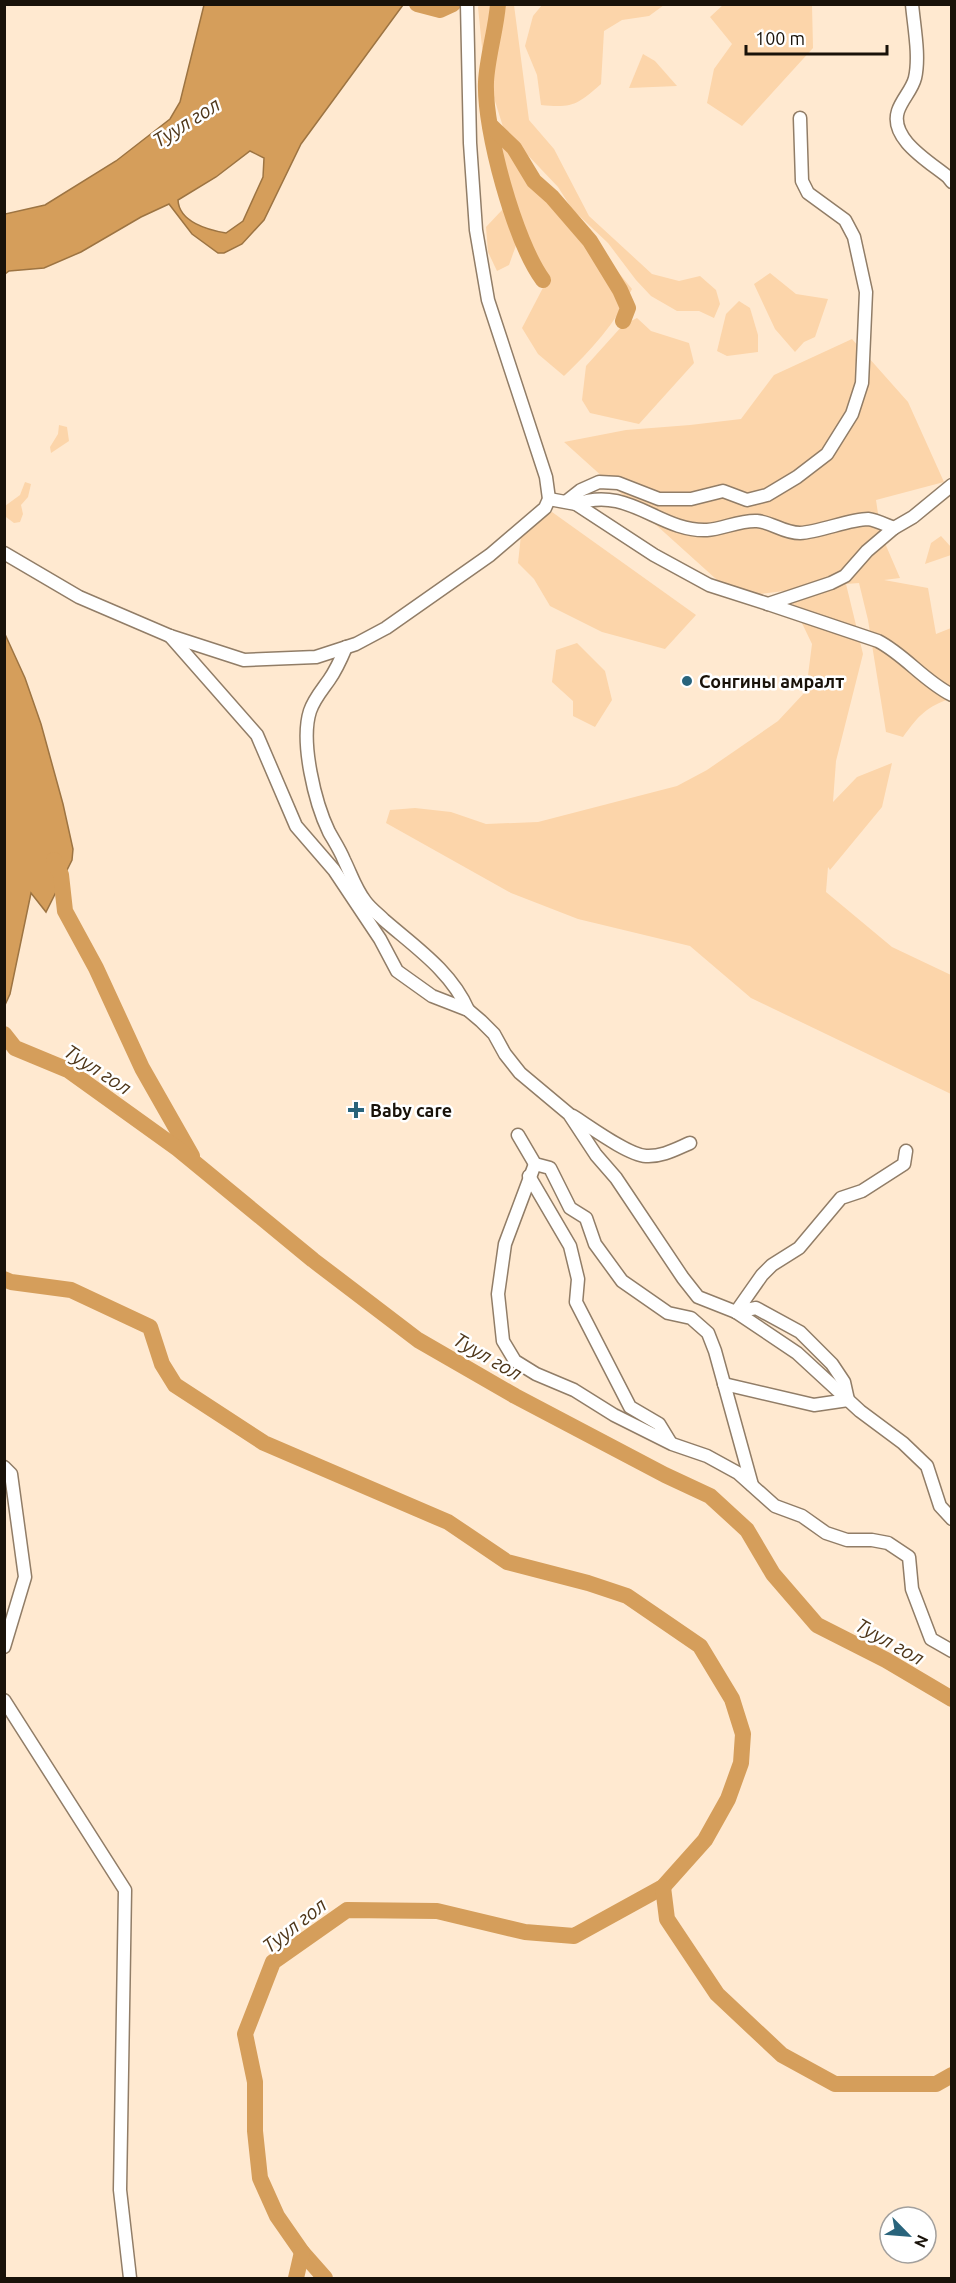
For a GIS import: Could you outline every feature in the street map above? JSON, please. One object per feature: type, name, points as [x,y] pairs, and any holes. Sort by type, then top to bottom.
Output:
[{"type":"street","points":[[4,553],[79,597],[170,636],[244,660],[316,657],[346,647],[386,628],[490,555],[545,508],[549,499],[546,477],[488,300],[476,230],[469,120],[467,4]]},
{"type":"street","points":[[912,4],[916,66],[912,86],[903,98],[897,114],[899,131],[905,141],[951,182]]},
{"type":"street","points":[[571,503],[581,490],[599,482],[618,483],[659,499],[691,499],[723,491],[747,500],[767,495],[797,477],[827,454],[852,414],[862,383],[866,292],[854,237],[845,219],[808,193],[802,181],[800,118]]},
{"type":"street","points":[[768,604],[831,583],[844,576],[867,551],[894,528],[913,517],[951,485]]},
{"type":"street","points":[[549,499],[571,503],[686,573],[729,593],[768,604],[889,646],[918,673],[951,695]]},
{"type":"street","points":[[571,503],[590,499],[609,499],[642,508],[678,526],[707,530],[755,521],[783,531],[801,533],[868,519],[894,528]]},
{"type":"street","points":[[170,636],[257,735],[296,826],[334,870],[380,939],[397,971],[432,996],[468,1010],[494,1034],[505,1054],[520,1073],[569,1114],[619,1145],[644,1156],[666,1153],[690,1143]]},
{"type":"street","points":[[346,647],[338,665],[317,696],[310,712],[308,726],[307,753],[328,830],[365,901],[385,921],[418,947],[448,978],[462,995],[468,1010]]},
{"type":"street","points":[[569,1114],[698,1297],[736,1312],[796,1353],[848,1400],[903,1443],[927,1466],[940,1506],[951,1519]]},
{"type":"street","points":[[518,1135],[535,1164],[550,1168],[570,1209],[586,1218],[595,1244],[622,1281],[668,1313],[691,1318],[708,1333],[752,1486]]},
{"type":"street","points":[[736,1312],[762,1275],[772,1265],[799,1248],[841,1198],[862,1191],[894,1172],[904,1164],[906,1151]]},
{"type":"street","points":[[535,1164],[505,1244],[498,1294],[503,1341],[515,1361],[536,1374],[574,1390],[672,1444],[707,1456],[738,1473],[775,1506],[801,1516],[826,1533],[848,1540],[888,1543],[909,1557],[912,1589],[931,1639],[951,1651]]},
{"type":"street","points":[[529,1176],[570,1246],[578,1279],[576,1302],[630,1407],[659,1424],[672,1444]]},
{"type":"street","points":[[736,1312],[756,1308],[801,1332],[832,1364],[844,1382],[848,1400]]},
{"type":"street","points":[[723,1384],[814,1405],[848,1400]]},
{"type":"street","points":[[4,1467],[11,1474],[25,1577],[4,1647]]},
{"type":"street","points":[[4,1700],[125,1890],[120,2190],[130,2278]]},
{"type":"shaded area","points":[[480,4],[514,5],[529,120],[554,149],[589,216],[652,274],[679,281],[700,276],[716,290],[720,304],[714,318],[699,311],[677,311],[651,296],[608,243],[572,209],[558,187],[504,130],[490,85],[482,47],[478,7]]},
{"type":"shaded area","points":[[724,4],[812,5],[813,48],[742,126],[707,103],[714,69],[732,44],[710,17]]},
{"type":"shaded area","points":[[542,5],[664,5],[649,16],[622,20],[604,31],[601,84],[580,101],[560,106],[541,105],[537,75],[525,46],[533,16]]},
{"type":"shaded area","points":[[643,54],[655,61],[677,86],[629,88]]},
{"type":"shaded area","points":[[497,131],[507,140],[533,182],[585,232],[632,289],[602,336],[564,376],[538,354],[522,328],[547,280],[532,252],[491,141]]},
{"type":"shaded area","points":[[503,209],[519,237],[509,265],[497,271],[488,252],[486,227]]},
{"type":"shaded area","points":[[770,273],[796,294],[828,299],[815,337],[804,342],[795,352],[775,329],[754,284]]},
{"type":"shaded area","points":[[739,301],[750,308],[758,335],[758,352],[727,356],[717,351],[726,314]]},
{"type":"shaded area","points":[[637,318],[651,331],[689,343],[694,363],[639,424],[590,413],[582,400],[586,366],[623,325]]},
{"type":"shaded area","points":[[852,339],[908,402],[944,482],[876,500],[881,534],[900,578],[884,580],[928,588],[936,634],[951,628],[952,698],[924,713],[903,737],[886,732],[868,620],[859,583],[846,584],[863,654],[836,761],[833,802],[857,777],[892,763],[882,807],[830,870],[828,867],[826,892],[892,947],[951,975],[951,1094],[751,998],[690,946],[578,919],[511,893],[386,823],[390,810],[415,808],[451,812],[486,824],[538,822],[677,786],[707,770],[778,721],[806,691],[812,644],[787,592],[800,589],[736,597],[564,442],[626,430],[741,419],[774,375]]},
{"type":"shaded area","points":[[59,425],[67,427],[69,441],[51,453],[50,447],[58,434]]},
{"type":"shaded area","points":[[25,482],[31,484],[28,497],[21,505],[23,514],[20,522],[14,523],[6,517],[5,506],[20,495]]},
{"type":"shaded area","points":[[552,512],[696,615],[665,649],[602,632],[550,606],[534,579],[518,563],[522,526]]},
{"type":"shaded area","points":[[941,536],[951,547],[951,555],[925,564],[931,543]]},
{"type":"shaded area","points":[[577,643],[605,671],[612,700],[595,727],[573,716],[573,701],[552,682],[556,650]]},
{"type":"water","points":[[204,5],[403,5],[301,144],[264,220],[242,244],[224,253],[218,253],[192,234],[169,204],[141,217],[81,252],[44,268],[9,271],[5,274],[5,214],[45,205],[116,161],[170,119],[180,102]],"holes":[[[250,151],[264,158],[263,177],[243,221],[226,233],[196,224],[183,214],[178,200],[216,177]]]},
{"type":"water","points":[[4,632],[25,678],[41,724],[73,849],[72,860],[46,912],[31,893],[10,994],[5,1005]]},
{"type":"waterway","points":[[417,4],[440,10],[453,4]]},
{"type":"waterway","points":[[498,4],[486,82],[490,128],[512,213],[532,263],[543,280]]},
{"type":"waterway","points":[[490,125],[514,148],[534,181],[552,197],[590,241],[620,290],[628,308],[623,321]]},
{"type":"waterway","points":[[54,860],[61,875],[65,911],[96,968],[142,1068],[192,1156]]},
{"type":"waterway","name":"Туул гол","points":[[4,1034],[15,1048],[68,1070],[178,1149],[313,1260],[418,1340],[515,1396],[665,1475],[710,1496],[747,1530],[773,1574],[817,1625],[886,1660],[952,1699]]},
{"type":"waterway","name":"Туул гол","points":[[4,1279],[11,1282],[71,1290],[150,1327],[162,1364],[175,1385],[264,1443],[448,1522],[507,1562],[588,1583],[627,1596],[700,1646],[732,1699],[743,1734],[741,1763],[728,1799],[705,1840],[663,1887],[574,1936],[525,1932],[437,1911],[347,1910],[273,1962],[245,2034],[255,2082],[255,2131],[260,2178],[277,2216],[302,2252],[325,2278]]},
{"type":"waterway","name":"Туул гол","points":[[663,1887],[667,1919],[717,1994],[782,2055],[835,2084],[936,2084],[952,2075]]},
{"type":"waterway","name":"Туул гол","points":[[296,2278],[302,2252]]},
{"type":"place","name":"Сонгины амралт","points":[[687,681]]},
{"type":"place","name":"Baby care","points":[[356,1110]]}]
